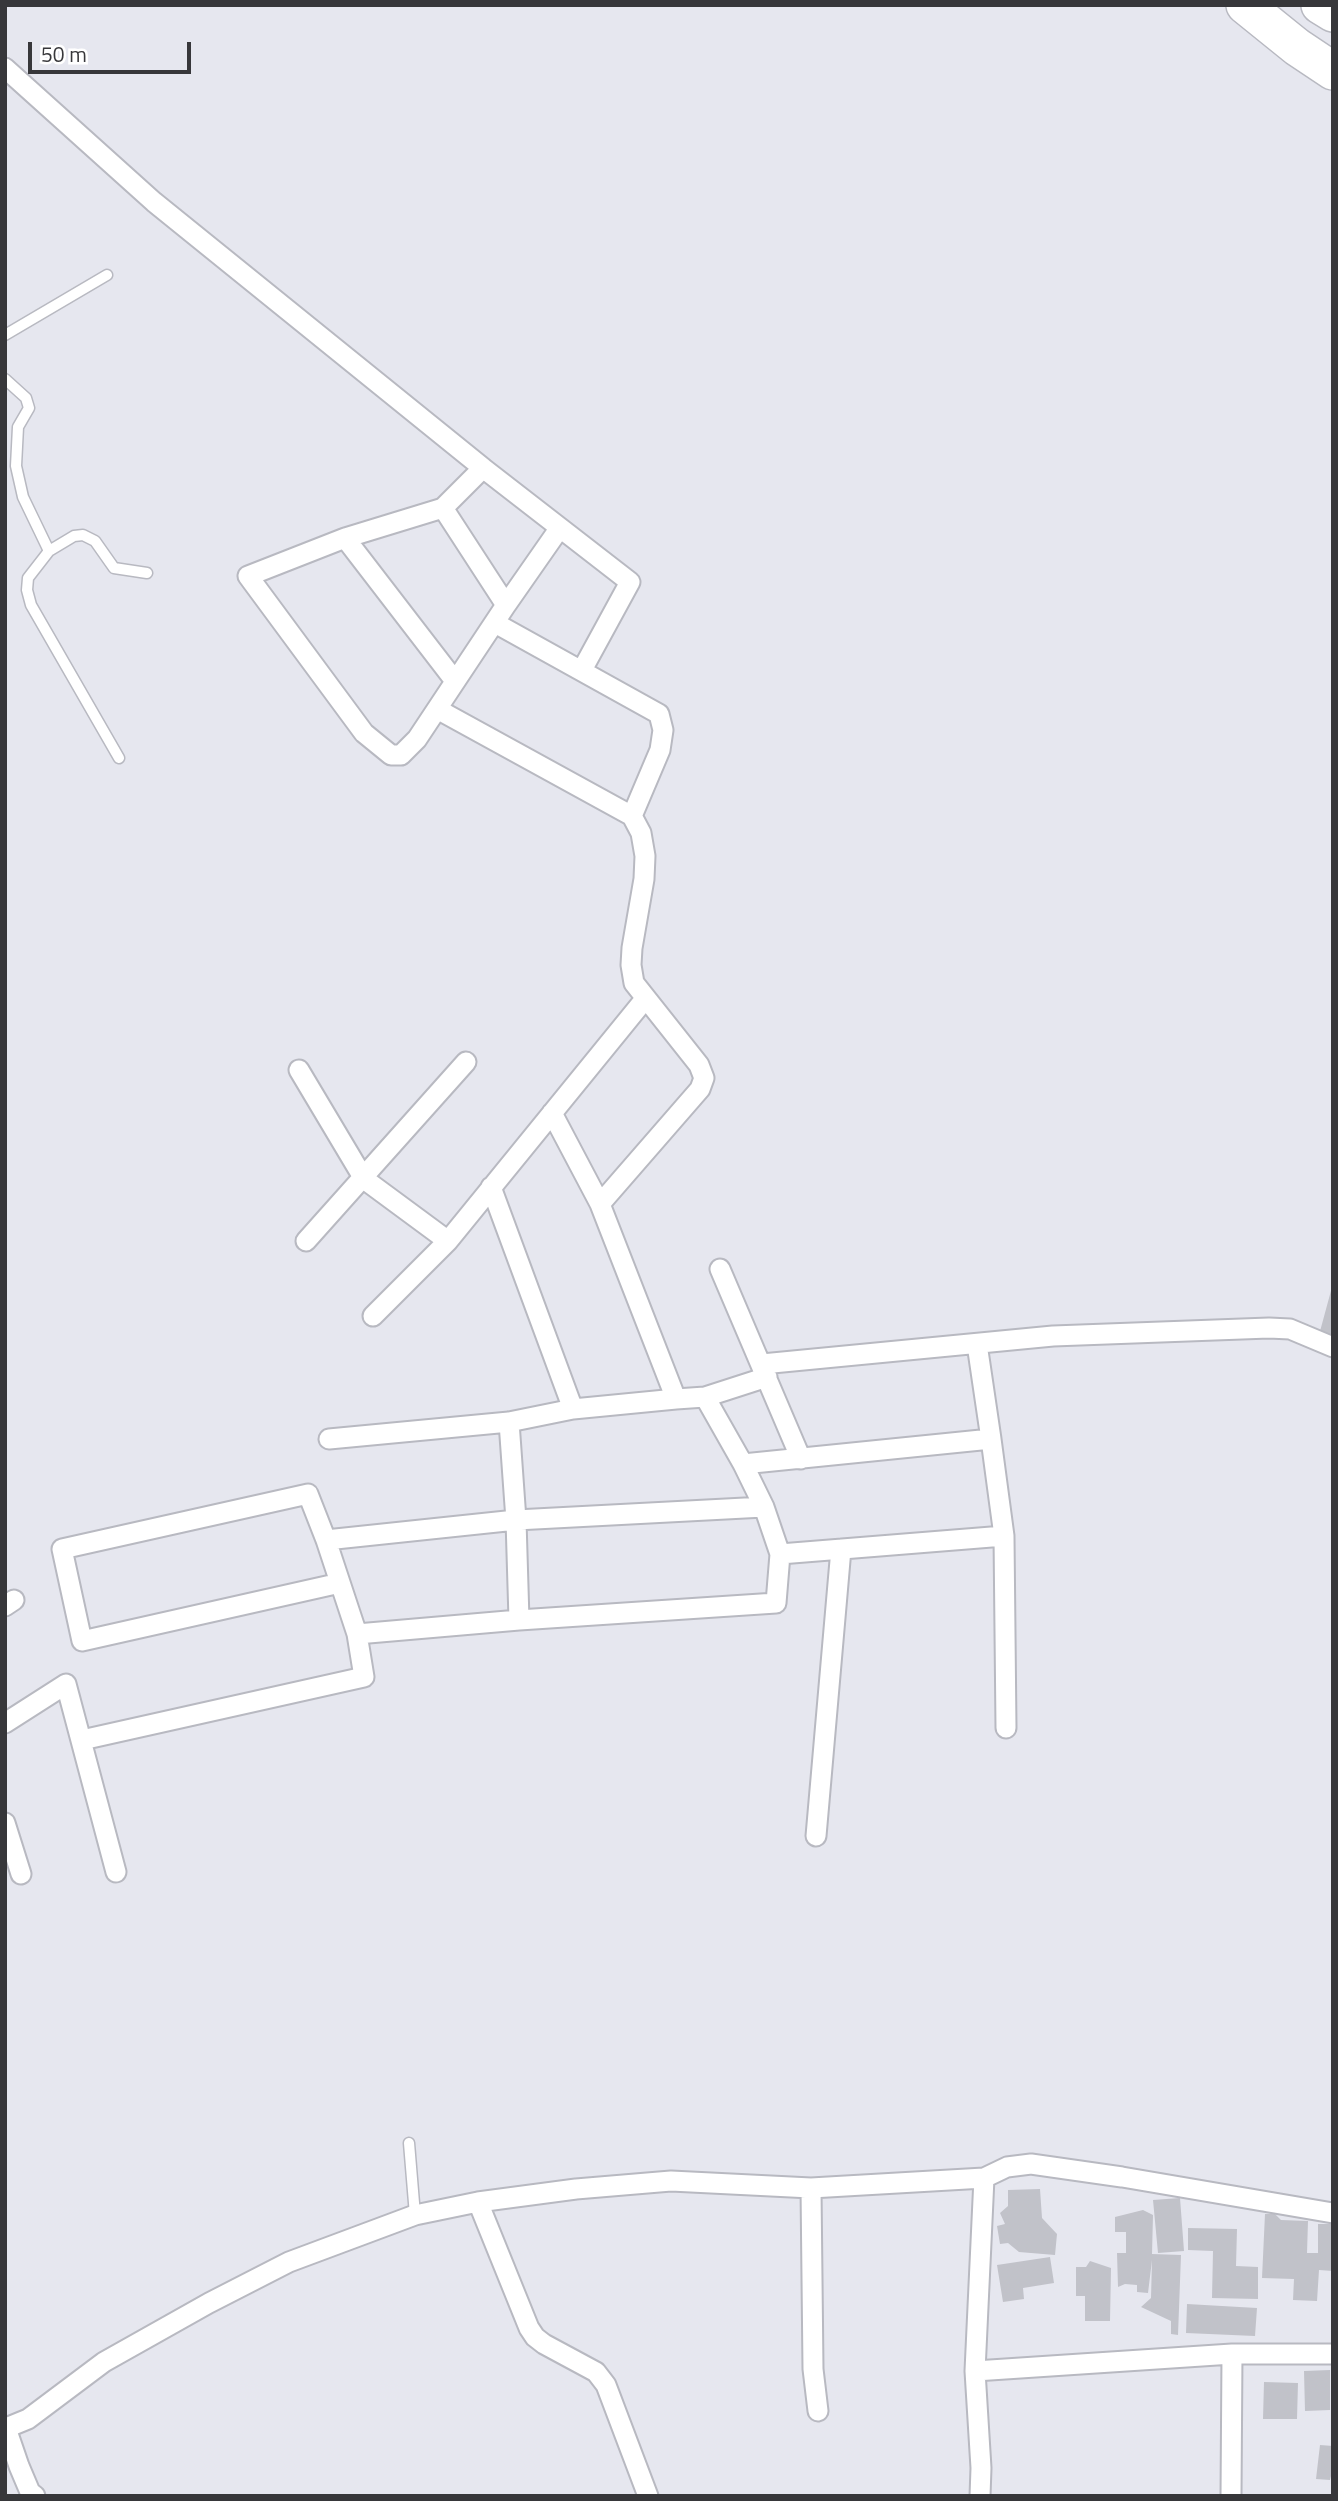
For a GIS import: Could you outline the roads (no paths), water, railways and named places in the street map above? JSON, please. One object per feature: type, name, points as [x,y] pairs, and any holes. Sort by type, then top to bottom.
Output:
[{"type":"highway","points":[[1245,5],[1297,47],[1333,71]]},
{"type":"highway","points":[[1321,5],[1333,13]]},
{"type":"street","points":[[5,68],[154,202],[559,529],[630,582],[582,670]]},
{"type":"street","points":[[483,468],[443,508],[345,538],[248,576],[364,733],[391,755],[401,755],[417,739],[559,529]]},
{"type":"street","points":[[443,508],[506,605]]},
{"type":"street","points":[[345,538],[455,681]]},
{"type":"street","points":[[495,623],[659,713],[663,730],[660,750],[632,816]]},
{"type":"street","points":[[437,709],[632,816],[641,833],[645,879],[632,948],[634,983],[699,1065],[704,1078],[700,1089],[600,1204]]},
{"type":"street","points":[[373,1316],[447,1241],[645,999]]},
{"type":"street","points":[[306,1241],[466,1062]]},
{"type":"street","points":[[299,1070],[364,1179],[447,1241]]},
{"type":"street","points":[[552,1113],[600,1204],[676,1399]]},
{"type":"street","points":[[491,1187],[573,1409]]},
{"type":"street","points":[[720,1269],[801,1459]]},
{"type":"street","points":[[329,1439],[509,1422],[573,1409],[705,1397],[764,1370],[1053,1336],[1280,1328],[1290,1329],[1333,1346]]},
{"type":"street","points":[[977,1344],[1004,1536],[1006,1728]]},
{"type":"street","points":[[357,1634],[519,1620],[776,1604],[780,1554],[764,1507],[705,1397]]},
{"type":"street","points":[[509,1422],[519,1620]]},
{"type":"street","points":[[743,1464],[991,1439]]},
{"type":"street","points":[[82,1740],[364,1677],[357,1634],[326,1540],[308,1494],[62,1549],[82,1641],[340,1583]]},
{"type":"street","points":[[326,1540],[516,1520],[764,1507]]},
{"type":"street","points":[[780,1554],[1004,1536]]},
{"type":"street","points":[[816,1836],[841,1549]]},
{"type":"street","points":[[5,1723],[66,1684],[116,1872]]},
{"type":"street","points":[[5,1823],[21,1874]]},
{"type":"street","points":[[35,2496],[30,2492],[6,2428],[28,2419],[103,2362],[254,2280],[289,2262],[415,2215],[478,2202],[671,2180],[811,2188],[985,2178],[1007,2167],[1031,2164],[1333,2213]]},
{"type":"street","points":[[980,2496],[981,2468],[975,2371],[985,2178]]},
{"type":"street","points":[[811,2188],[813,2369],[818,2411]]},
{"type":"street","points":[[478,2202],[528,2328],[544,2344],[596,2372],[606,2385],[648,2496]]},
{"type":"street","points":[[975,2371],[1232,2354],[1333,2354]]},
{"type":"street","points":[[1231,2496],[1232,2354]]},
{"type":"lane","points":[[5,335],[107,275]]},
{"type":"lane","points":[[5,379],[26,398],[29,408],[18,427],[16,466],[23,497],[49,551]]},
{"type":"lane","points":[[120,758],[31,605],[27,590],[28,578],[49,551],[74,536],[83,534],[95,541],[114,568],[147,573]]},
{"type":"lane","points":[[409,2143],[415,2215]]}]
